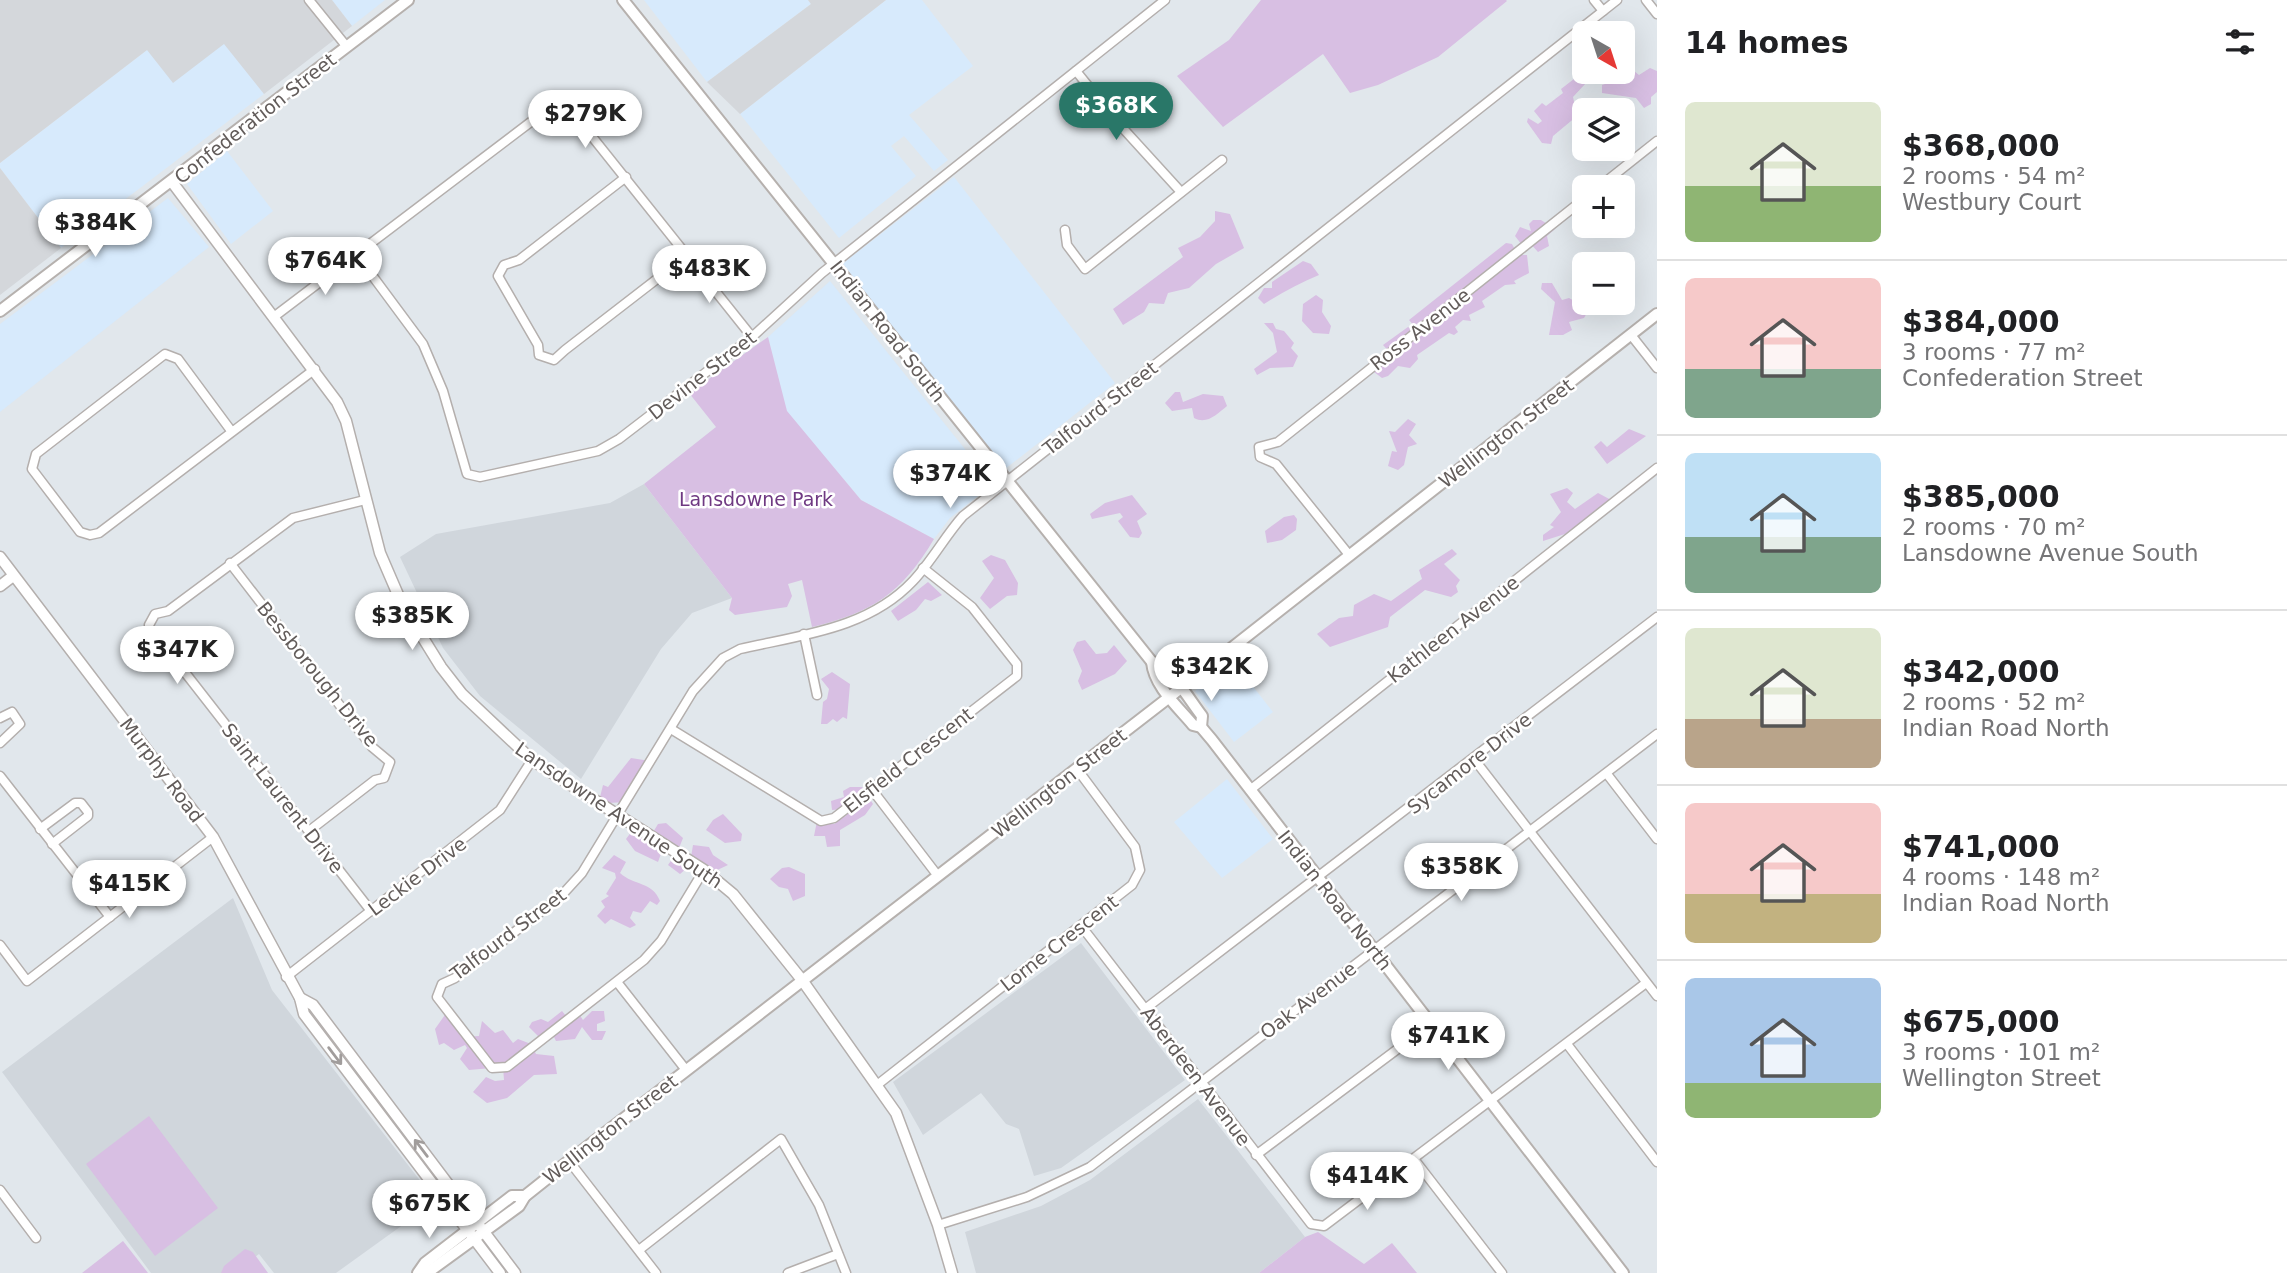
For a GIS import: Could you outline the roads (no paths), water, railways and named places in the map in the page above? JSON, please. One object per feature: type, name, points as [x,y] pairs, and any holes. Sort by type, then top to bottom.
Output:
[{"type":"main road","name":"Confederation Street","points":[[0,311],[408,0]]},
{"type":"main road","name":"Indian Road South","points":[[623,0],[1152,662],[1163,667],[1181,688]]},
{"type":"main road","name":"Wellington Street","points":[[427,1273],[519,1206],[525,1196],[569,1161],[1170,697],[1657,314]]},
{"type":"main road","name":"Indian Road South","points":[[1152,662],[1153,674],[1170,697]]},
{"type":"main road","name":"Indian Road North","points":[[1181,688],[1202,716],[1201,727]]},
{"type":"main road","name":"Indian Road North","points":[[1170,697],[1193,725],[1201,727],[1623,1273]]},
{"type":"main road","name":"Wellington Street","points":[[418,1273],[425,1263],[512,1196],[525,1196]]},
{"type":"street","points":[[309,0],[347,47]]},
{"type":"street","name":"Devine Street","points":[[357,255],[423,344],[443,391],[467,474],[476,476],[598,451],[619,439],[752,337],[834,263],[1165,0]]},
{"type":"street","points":[[1594,0],[1603,11]]},
{"type":"street","name":"Talfourd Street","points":[[617,982],[499,1070],[492,1068],[485,1061],[440,1003],[437,990],[570,887],[618,816],[693,691],[723,658],[740,649],[871,615],[895,597],[923,568],[963,516],[1616,0]]},
{"type":"street","points":[[1646,0],[1657,14]]},
{"type":"street","points":[[1076,71],[1118,124],[1181,192]]},
{"type":"street","points":[[275,317],[557,102],[566,104],[752,337]]},
{"type":"street","points":[[1614,175],[1657,141]]},
{"type":"street","points":[[1065,230],[1067,245],[1085,269],[1222,160]]},
{"type":"street","points":[[626,177],[519,260],[504,265],[498,276],[538,345],[539,355],[554,360],[560,358],[565,350],[688,255]]},
{"type":"street","name":"Lansdowne Avenue South","points":[[172,182],[315,369],[346,421],[380,553],[422,640],[462,694],[532,760],[704,870],[733,894],[802,980],[896,1113],[938,1225],[952,1273]]},
{"type":"street","name":"Ross Avenue","points":[[1350,556],[1276,464],[1262,459],[1258,453],[1260,445],[1278,442],[1572,209]]},
{"type":"street","points":[[1631,335],[1657,368]]},
{"type":"street","points":[[232,432],[178,359],[165,354],[36,454],[32,468],[80,532],[90,536],[99,533],[315,369]]},
{"type":"street","name":"Kathleen Avenue","points":[[1250,790],[1657,468]]},
{"type":"street","name":"Saint Laurent Drive","points":[[365,500],[293,518],[168,611],[155,614],[150,619],[149,631],[152,638],[162,643],[371,911]]},
{"type":"street","name":"Murphy Road","points":[[0,557],[213,837],[300,999],[304,1014],[500,1273]]},
{"type":"street","name":"Bessborough Drive","points":[[230,563],[372,747],[390,762],[384,778],[375,780],[309,831]]},
{"type":"street","name":"Elsfield Crescent","points":[[671,729],[821,821],[834,818],[1017,676],[1019,669],[972,607],[923,568]]},
{"type":"street","points":[[0,586],[13,576]]},
{"type":"street","name":"Sycamore Drive","points":[[1145,1009],[1657,617]]},
{"type":"street","points":[[804,634],[817,695]]},
{"type":"street","points":[[0,719],[12,712],[20,724],[0,743]]},
{"type":"street","name":"Oak Avenue","points":[[938,1225],[1061,1183],[1090,1167],[1657,734]]},
{"type":"street","points":[[1474,759],[1657,996]]},
{"type":"street","name":"Leckie Drive","points":[[286,976],[500,810],[532,760]]},
{"type":"street","name":"Lorne Crescent","points":[[877,1085],[1082,927],[1132,885],[1140,870],[1140,859],[1135,847],[1077,769]]},
{"type":"street","points":[[1607,774],[1657,839]]},
{"type":"street","points":[[0,776],[110,917]]},
{"type":"street","points":[[870,788],[938,876]]},
{"type":"street","points":[[40,828],[75,803],[81,803],[88,812],[52,844]]},
{"type":"street","points":[[0,945],[27,981],[213,837]]},
{"type":"street","points":[[686,1070],[617,982],[661,941],[704,870]]},
{"type":"street","name":"Aberdeen Avenue","points":[[1082,927],[1311,1224],[1324,1226],[1414,1159]]},
{"type":"street","points":[[1502,1273],[1414,1159],[1646,983]]},
{"type":"street","name":"Murphy Road","points":[[300,999],[313,1005],[515,1273]]},
{"type":"street","points":[[1256,1155],[1431,1024]]},
{"type":"street","points":[[1567,1044],[1657,1162]]},
{"type":"street","points":[[639,1251],[781,1139],[818,1205],[846,1273]]},
{"type":"street","points":[[569,1161],[656,1273]]},
{"type":"street","points":[[0,1190],[36,1238]]},
{"type":"street","points":[[788,1273],[838,1254]]},
{"type":"park label","name":"Lansdowne Park","points":[[756,499]]}]
